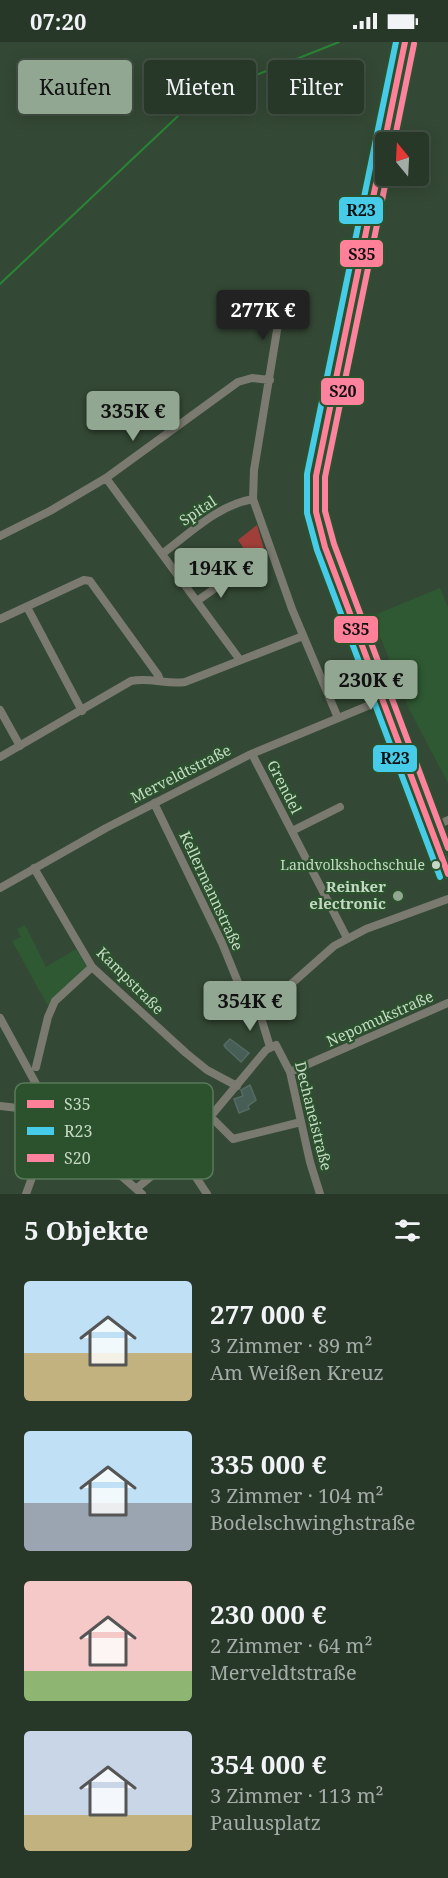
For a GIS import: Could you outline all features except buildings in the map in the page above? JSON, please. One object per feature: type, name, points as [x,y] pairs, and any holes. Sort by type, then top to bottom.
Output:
[{"type":"main road","points":[[405,42],[316,476],[314,496],[320,534],[448,874]]},
{"type":"street","points":[[281,306],[254,470],[253,499],[303,636],[338,718]]},
{"type":"street","points":[[0,536],[50,512],[106,478],[238,382],[252,378],[270,380]]},
{"type":"street","points":[[106,478],[240,660]]},
{"type":"street","name":"Spital","points":[[162,554],[208,519],[238,502],[253,499]]},
{"type":"street","points":[[197,600],[231,577]]},
{"type":"street","points":[[0,619],[84,580],[90,581],[160,680]]},
{"type":"street","points":[[27,607],[82,711]]},
{"type":"street","points":[[0,757],[131,681],[143,678],[175,684],[185,682],[303,636]]},
{"type":"street","name":"Merveldtstraße","points":[[0,888],[154,803],[252,754],[382,700]]},
{"type":"street","points":[[0,711],[20,746]]},
{"type":"street","name":"Grendel","points":[[252,754],[347,938]]},
{"type":"street","name":"Kellermannstraße","points":[[154,803],[222,943],[246,1002],[252,1011],[261,1009]]},
{"type":"street","name":"Grendel","points":[[292,831],[340,807]]},
{"type":"street","points":[[431,828],[448,820]]},
{"type":"street","name":"Kampstraße","points":[[34,868],[92,967],[186,1053],[207,1070],[237,1086]]},
{"type":"street","points":[[261,1009],[320,956],[347,938],[448,899]]},
{"type":"street","points":[[36,1067],[48,1017],[55,1001],[92,967]]},
{"type":"street","name":"Nepomukstraße","points":[[290,1072],[448,1004]]},
{"type":"street","name":"Dechaneistraße","points":[[261,1009],[274,1046],[290,1072],[309,1162],[320,1194]]},
{"type":"street","points":[[0,1018],[35,1083]]},
{"type":"street","points":[[213,1115],[274,1046]]},
{"type":"street","points":[[0,1106],[15,1108]]},
{"type":"street","points":[[213,1119],[233,1139],[301,1122]]},
{"type":"street","points":[[26,1194],[31,1179]]},
{"type":"street","points":[[126,1179],[140,1191],[153,1179]]},
{"type":"street","points":[[197,1179],[207,1194]]},
{"type":"shaded area","points":[[257,525],[265,553],[253,562],[238,540]]},
{"type":"shaded area","points":[[440,588],[448,607],[448,783],[409,709],[372,616]]},
{"type":"shaded area","points":[[25,925],[46,967],[76,949],[86,965],[86,968],[58,993],[48,1006],[12,941],[21,937],[17,929]]},
{"type":"waterway","points":[[0,284],[196,99],[339,42]]},
{"type":"transit line","name":"R23","points":[[396,42],[307,474],[307,513],[317,550],[440,877]]},
{"type":"transit line","name":"S35","points":[[405,42],[316,476],[316,512],[325,547],[448,874]]},
{"type":"transit line","name":"S20","points":[[396,132],[414,44]]},
{"type":"transit line","name":"S20","points":[[385,186],[325,477],[325,511],[334,544],[448,848]]},
{"type":"place","name":"Landvolkshochschule","points":[[436,865]]},
{"type":"place","name":"Reinker electronic","points":[[398,896]]}]
